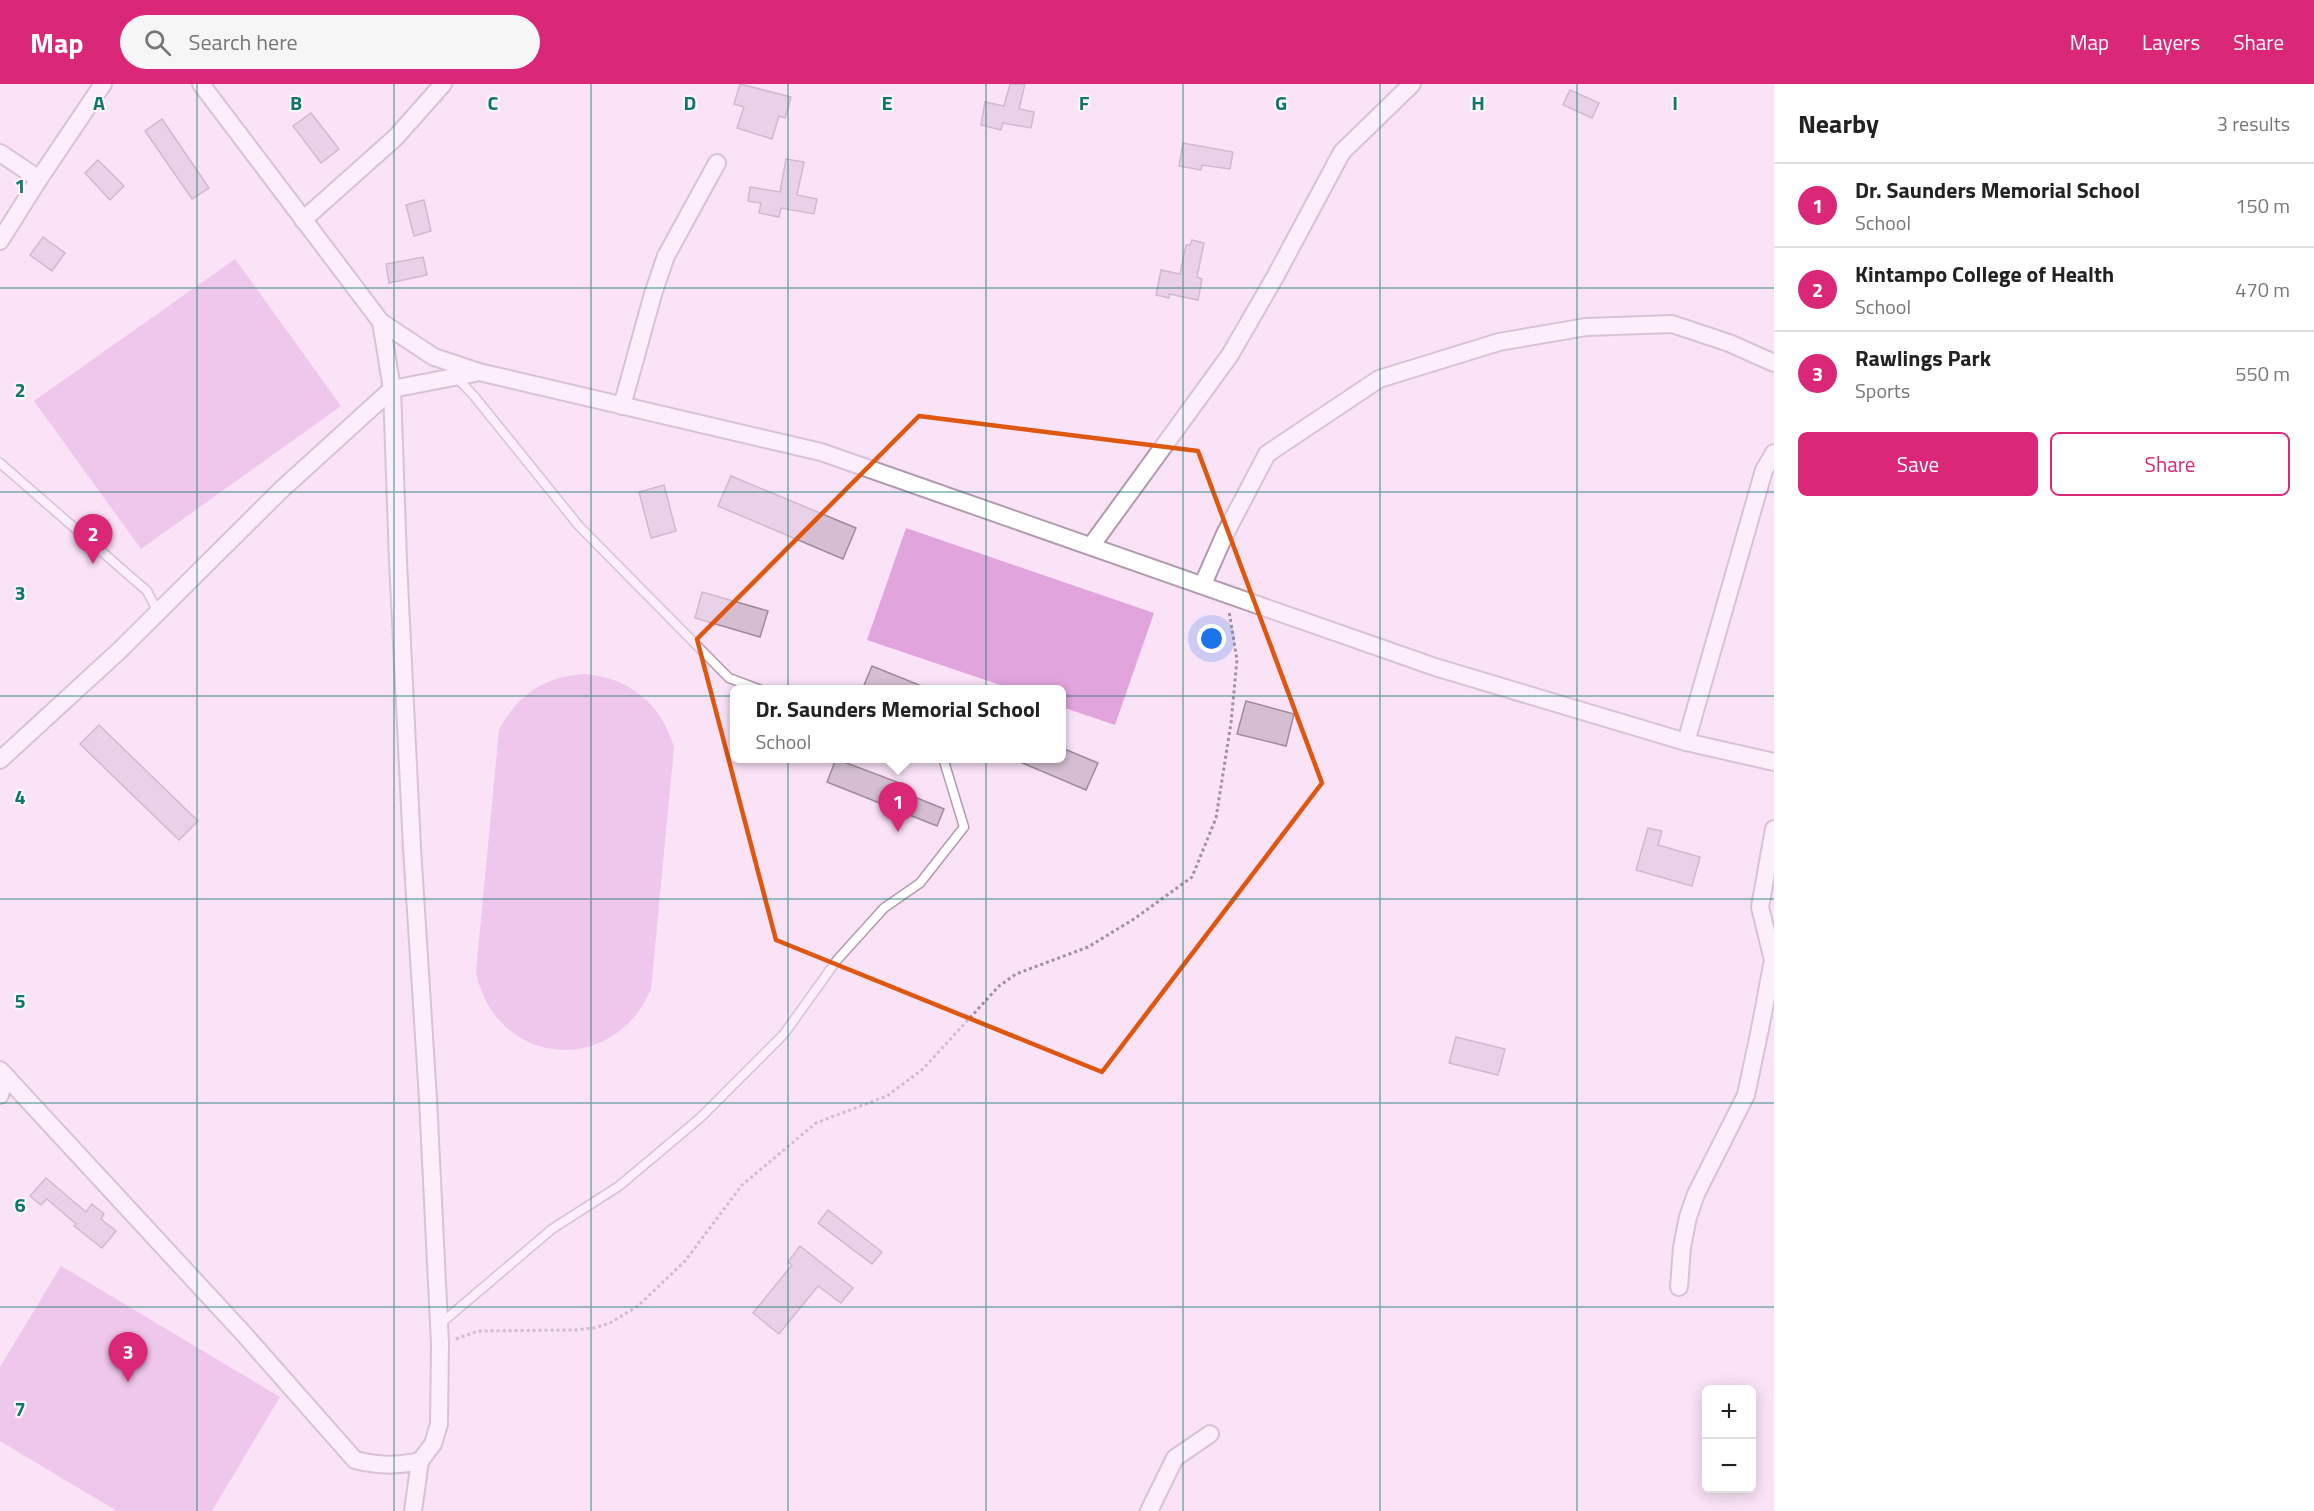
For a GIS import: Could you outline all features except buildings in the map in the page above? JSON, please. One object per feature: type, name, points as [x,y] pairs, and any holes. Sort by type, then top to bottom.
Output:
[{"type":"street","points":[[0,241],[104,84]]},
{"type":"street","points":[[201,84],[381,322],[434,357],[479,372],[822,452],[1435,667],[1686,742],[1774,762]]},
{"type":"street","points":[[303,220],[396,137],[443,84]]},
{"type":"street","points":[[1091,546],[1230,355],[1342,152],[1412,84]]},
{"type":"street","points":[[0,153],[39,179]]},
{"type":"street","points":[[621,406],[652,294],[666,256],[717,163]]},
{"type":"street","points":[[381,322],[392,389],[408,777],[428,1099],[440,1344],[439,1424],[433,1444],[420,1461],[413,1511]]},
{"type":"street","points":[[1203,584],[1225,534],[1267,454],[1379,379],[1499,342],[1586,327],[1672,324],[1729,343],[1774,363]]},
{"type":"street","points":[[0,760],[120,650],[280,490],[392,389],[479,372]]},
{"type":"street","points":[[1686,742],[1764,470],[1774,453]]},
{"type":"street","points":[[1679,1287],[1682,1247],[1688,1216],[1696,1194],[1746,1095],[1760,1029],[1773,960],[1760,907],[1774,829]]},
{"type":"street","points":[[2,1072],[243,1333],[355,1460],[377,1466],[398,1466],[420,1461]]},
{"type":"street","points":[[0,1095],[2,1072]]},
{"type":"street","points":[[1149,1511],[1175,1458],[1210,1434]]},
{"type":"lane","points":[[455,376],[474,396],[579,526],[729,678],[748,685]]},
{"type":"lane","points":[[0,463],[147,591],[158,612]]},
{"type":"lane","points":[[439,1326],[552,1229],[619,1186],[700,1118],[784,1034],[837,960],[884,908],[920,883],[964,827],[945,763]]},
{"type":"path","points":[[440,1344],[478,1331],[594,1328],[610,1323],[638,1306],[685,1261],[742,1185],[816,1123],[887,1096],[923,1069],[999,986],[1016,974],[1088,947],[1134,919],[1192,877],[1216,818],[1231,723],[1237,660],[1226,592]]},
{"type":"highlighted area","points":[[919,416],[1198,451],[1322,783],[1102,1072],[776,940],[697,639]]},
{"type":"shaded area","points":[[235,259],[341,406],[141,549],[34,401]]},
{"type":"shaded area","points":[[906,528],[1154,613],[1115,725],[1066,708],[1066,685],[1000,685],[867,640]]},
{"type":"shaded area","points":[[585,674],[616,681],[642,696],[661,718],[674,747],[651,989],[633,1018],[610,1037],[584,1048],[556,1050],[530,1043],[506,1027],[487,1004],[476,972],[499,730],[514,707],[534,690],[557,679]]},
{"type":"shaded area","points":[[61,1266],[280,1397],[212,1511],[117,1511],[0,1441],[0,1367]]},
{"type":"place","name":"Kintampo College of Health","points":[[93,564]]},
{"type":"place","name":"Dr. Saunders Memorial School","points":[[898,832]]},
{"type":"place","name":"Rawlings Park","points":[[128,1382]]}]
